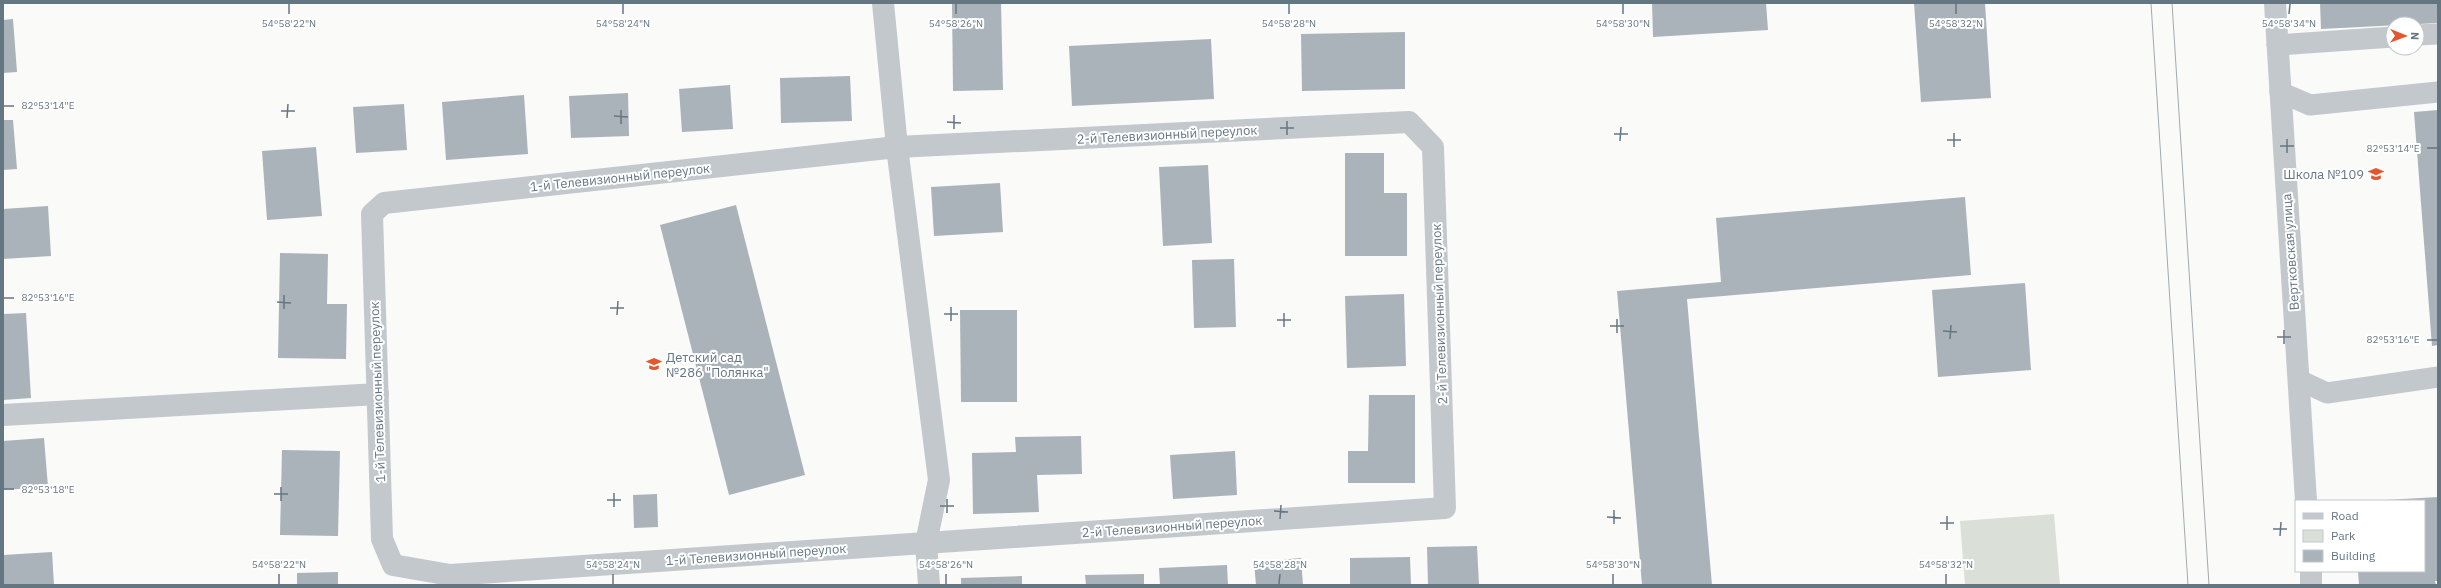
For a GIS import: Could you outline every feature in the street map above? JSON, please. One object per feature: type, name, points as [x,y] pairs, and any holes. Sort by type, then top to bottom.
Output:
[{"type":"street","points":[[883,3],[897,147],[939,480],[926,543],[929,585]]},
{"type":"street","name":"Вертковская улица","points":[[2275,3],[2306,500]]},
{"type":"street","name":"2-й Телевизионный переулок","points":[[897,147],[1409,122],[1433,147],[1445,508],[926,543]]},
{"type":"street","name":"1-й Телевизионный переулок","points":[[897,147],[384,203],[372,214],[382,539],[392,565],[450,575],[926,543]]},
{"type":"street","points":[[3,415],[378,394]]},
{"type":"street","points":[[2311,572],[2312,585]]},
{"type":"lane","points":[[2425,35],[2438,34]]},
{"type":"lane","points":[[2277,45],[2385,38]]},
{"type":"lane","points":[[2280,92],[2310,105],[2438,92]]},
{"type":"lane","points":[[2298,380],[2327,393],[2438,378]]},
{"type":"green space","points":[[2054,514],[2060,585],[1965,585],[1960,521]]},
{"type":"building","points":[[952,3],[1001,3],[1003,90],[953,91]]},
{"type":"building","points":[[1652,3],[1766,3],[1768,30],[1653,37]]},
{"type":"building","points":[[1914,3],[1985,3],[1991,98],[1921,102]]},
{"type":"building","points":[[2320,3],[2438,3],[2438,23],[2425,24],[2425,16],[2385,16],[2385,26],[2321,29]]},
{"type":"building","points":[[13,19],[17,72],[3,73],[3,20]]},
{"type":"building","points":[[1405,32],[1405,89],[1302,91],[1301,34]]},
{"type":"building","points":[[1211,39],[1214,99],[1072,106],[1069,46]]},
{"type":"building","points":[[850,76],[852,121],[781,123],[780,78]]},
{"type":"building","points":[[730,85],[733,129],[682,132],[679,89]]},
{"type":"building","points":[[628,93],[629,136],[571,138],[569,96]]},
{"type":"building","points":[[524,95],[528,154],[446,160],[442,102]]},
{"type":"building","points":[[404,104],[407,150],[356,153],[353,107]]},
{"type":"building","points":[[2438,110],[2438,345],[2432,346],[2414,112]]},
{"type":"building","points":[[3,120],[13,120],[17,169],[3,170]]},
{"type":"building","points":[[316,147],[322,216],[267,220],[262,151]]},
{"type":"building","points":[[1345,153],[1384,153],[1384,193],[1407,193],[1407,256],[1345,256]]},
{"type":"building","points":[[1208,165],[1212,243],[1163,246],[1159,167]]},
{"type":"building","points":[[1000,183],[1003,232],[934,236],[931,187]]},
{"type":"building","points":[[1965,197],[1971,275],[1687,299],[1712,585],[1642,585],[1617,291],[1721,282],[1716,218]]},
{"type":"building","points":[[736,205],[805,475],[729,495],[660,225]]},
{"type":"building","points":[[48,206],[51,256],[3,259],[3,209]]},
{"type":"building","points":[[280,253],[328,254],[327,304],[347,304],[346,359],[278,358]]},
{"type":"building","points":[[1234,259],[1236,327],[1194,328],[1192,260]]},
{"type":"building","points":[[2025,283],[2031,370],[1938,377],[1932,290]]},
{"type":"building","points":[[1404,294],[1406,366],[1347,368],[1345,296]]},
{"type":"building","points":[[960,310],[1017,310],[1017,402],[961,402]]},
{"type":"building","points":[[26,313],[31,398],[3,400],[3,314]]},
{"type":"building","points":[[1369,395],[1415,395],[1415,483],[1348,483],[1348,451],[1368,451]]},
{"type":"building","points":[[1081,436],[1082,474],[1037,475],[1039,512],[973,514],[972,453],[1016,452],[1015,437]]},
{"type":"building","points":[[44,438],[48,487],[3,490],[3,441]]},
{"type":"building","points":[[282,450],[340,451],[338,536],[280,535]]},
{"type":"building","points":[[1235,451],[1237,495],[1173,499],[1170,455]]},
{"type":"building","points":[[657,494],[658,527],[634,528],[633,495]]},
{"type":"building","points":[[2438,497],[2438,581],[2435,581],[2436,585],[2359,585],[2358,572],[2425,572],[2425,500],[2385,500]]},
{"type":"building","points":[[1477,546],[1479,585],[1428,585],[1427,547]]},
{"type":"building","points":[[52,552],[54,585],[3,585],[3,555]]},
{"type":"building","points":[[1410,557],[1411,585],[1350,585],[1350,558]]},
{"type":"building","points":[[1301,558],[1303,585],[1256,585],[1254,562]]},
{"type":"building","points":[[1227,565],[1228,585],[1160,585],[1159,568]]},
{"type":"building","points":[[338,572],[338,585],[297,585],[297,573]]},
{"type":"building","points":[[1144,574],[1144,585],[1086,585],[1085,575]]},
{"type":"building","points":[[1022,576],[1022,585],[961,585],[961,578]]},
{"type":"tram line","points":[[2151,3],[2188,585]]},
{"type":"tram line","points":[[2172,3],[2209,585]]},
{"type":"place","name":"Школа №109","points":[[2376,174]]},
{"type":"place","name":"Детский сад №286 \"Полянка\"","points":[[654,364]]}]
